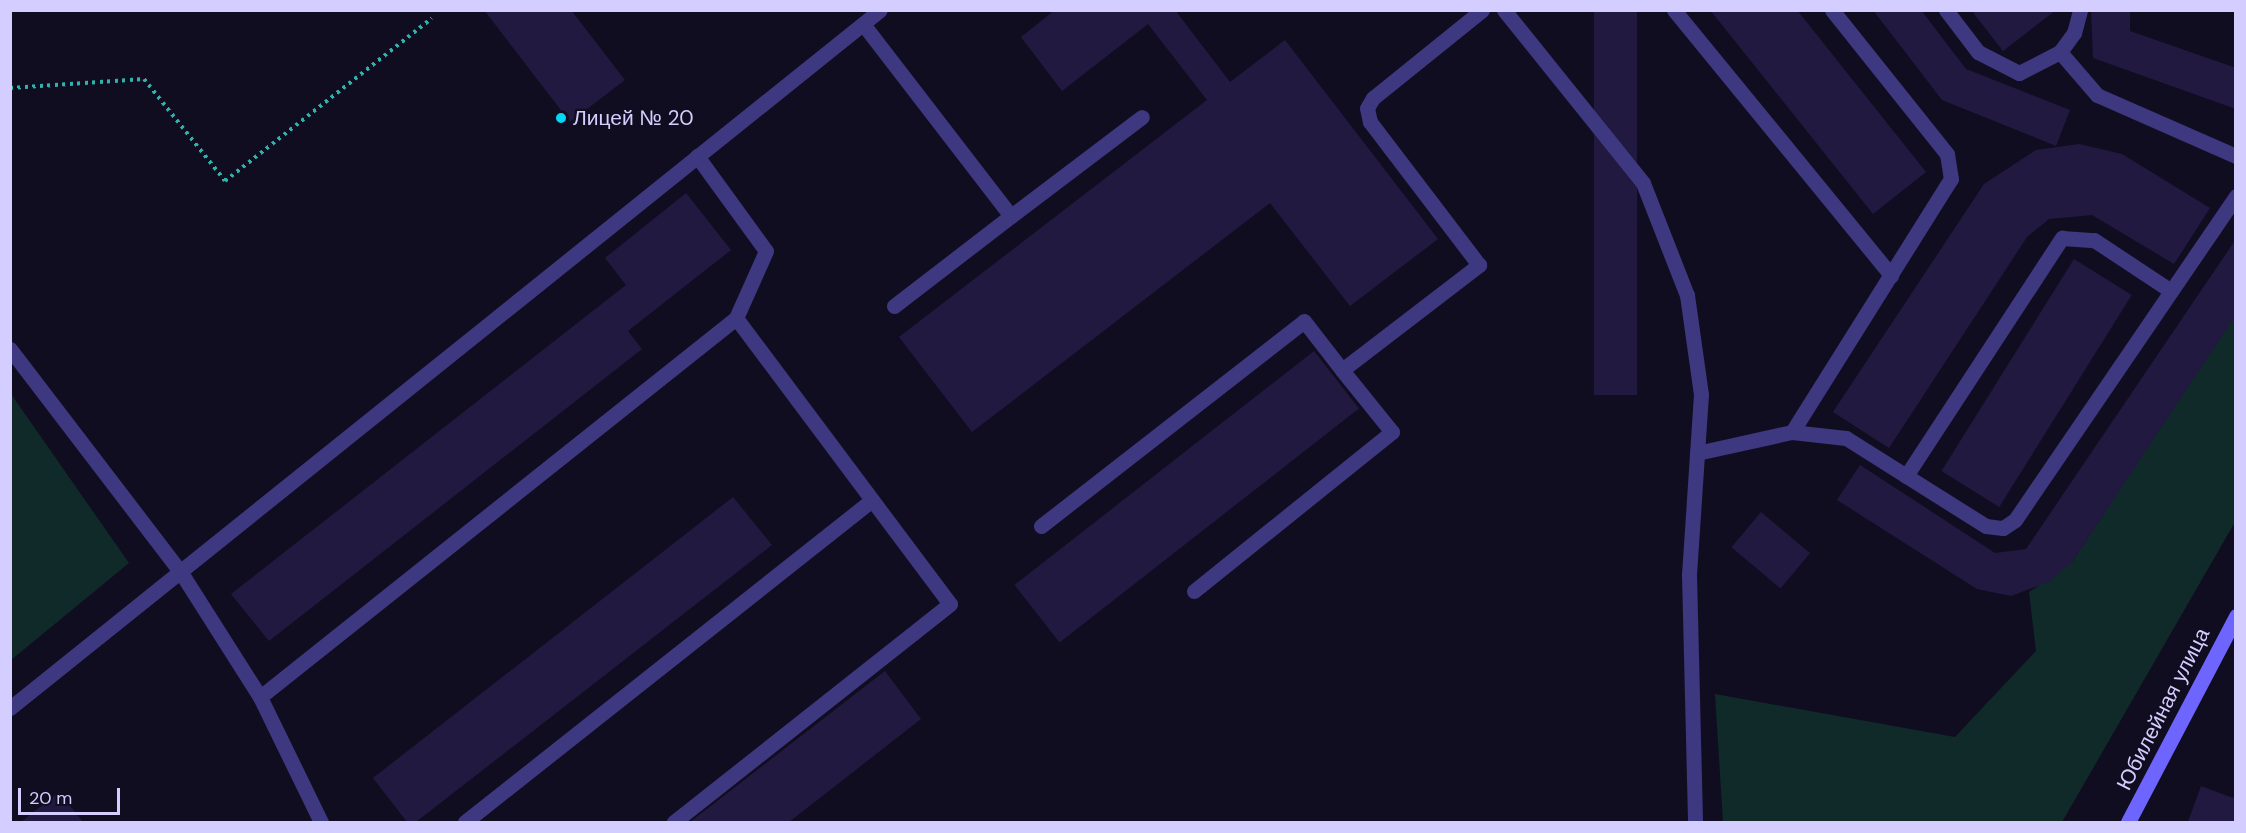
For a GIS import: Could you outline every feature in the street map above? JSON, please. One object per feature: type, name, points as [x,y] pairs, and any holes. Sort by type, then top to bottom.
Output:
[{"type":"street","points":[[10,708],[880,10]]},
{"type":"street","points":[[1342,370],[1479,265],[1370,122],[1367,108],[1373,98],[1482,10]]},
{"type":"street","points":[[1504,10],[1643,183],[1687,295],[1701,394],[1689,574],[1695,822]]},
{"type":"street","points":[[1674,10],[1891,275]]},
{"type":"street","points":[[1792,432],[1951,179],[1947,154],[1832,10]]},
{"type":"street","points":[[1946,10],[1994,64],[2019,73],[2060,52],[2080,10]]},
{"type":"street","points":[[863,24],[1011,216]]},
{"type":"street","points":[[2060,52],[2097,95],[2235,156]]},
{"type":"street","points":[[894,306],[1142,117]]},
{"type":"street","points":[[260,697],[736,318],[766,250],[698,156]]},
{"type":"street","points":[[1697,453],[1792,432],[1846,438],[1986,526],[2003,528],[2015,520],[2235,196]]},
{"type":"street","points":[[1906,476],[2062,238],[2094,240],[2171,291]]},
{"type":"street","points":[[674,822],[950,604],[736,318]]},
{"type":"street","points":[[1041,526],[1304,321],[1392,432],[1194,591]]},
{"type":"street","points":[[10,349],[180,570],[260,697],[321,822]]},
{"type":"street","points":[[465,822],[872,500]]},
{"type":"street","name":"Юбилейная улица","points":[[2128,822],[2235,616]]},
{"type":"path","points":[[10,88],[144,79],[225,181],[432,18]]},
{"type":"green space","points":[[2235,315],[2235,522],[2062,822],[1723,822],[1715,694],[1955,737],[2036,651],[2029,592],[2072,562]]},
{"type":"green space","points":[[11,394],[129,563],[10,660]]},
{"type":"building","points":[[484,10],[571,10],[625,80],[570,122]]},
{"type":"building","points":[[1055,10],[1175,10],[1230,82],[1285,40],[1438,239],[1350,306],[1270,203],[972,432],[899,337],[1207,100],[1148,24],[1062,91],[1021,37]]},
{"type":"building","points":[[1594,10],[1637,10],[1637,395],[1594,395]]},
{"type":"building","points":[[1710,10],[1797,10],[1926,172],[1873,214]]},
{"type":"building","points":[[1873,10],[1921,10],[1966,69],[2070,110],[2056,146],[1942,100]]},
{"type":"building","points":[[1971,10],[2056,10],[2003,51]]},
{"type":"building","points":[[2091,10],[2130,10],[2130,31],[2236,68],[2236,109],[2093,58]]},
{"type":"building","points":[[2079,144],[2122,154],[2210,208],[2174,264],[2092,215],[2049,219],[2027,237],[1889,448],[1833,412],[1984,184],[2036,150]]},
{"type":"building","points":[[686,193],[731,250],[628,331],[642,349],[269,641],[231,594],[626,285],[605,258]]},
{"type":"building","points":[[2236,239],[2236,315],[2072,562],[2050,581],[2011,596],[1977,589],[1837,500],[1860,465],[1995,553],[2026,549]]},
{"type":"building","points":[[2074,259],[2132,295],[1999,507],[1942,471]]},
{"type":"building","points":[[1314,351],[1359,409],[1059,642],[1015,585]]},
{"type":"building","points":[[733,497],[772,545],[416,822],[407,822],[373,778]]},
{"type":"building","points":[[1761,512],[1810,553],[1780,588],[1731,547]]},
{"type":"building","points":[[885,671],[921,719],[789,822],[690,822]]},
{"type":"building","points":[[2201,786],[2233,798],[2236,792],[2236,822],[2188,822]]},
{"type":"building","points":[[59,792],[83,822],[21,822]]},
{"type":"place","name":"Лицей № 20","points":[[561,118]]}]
